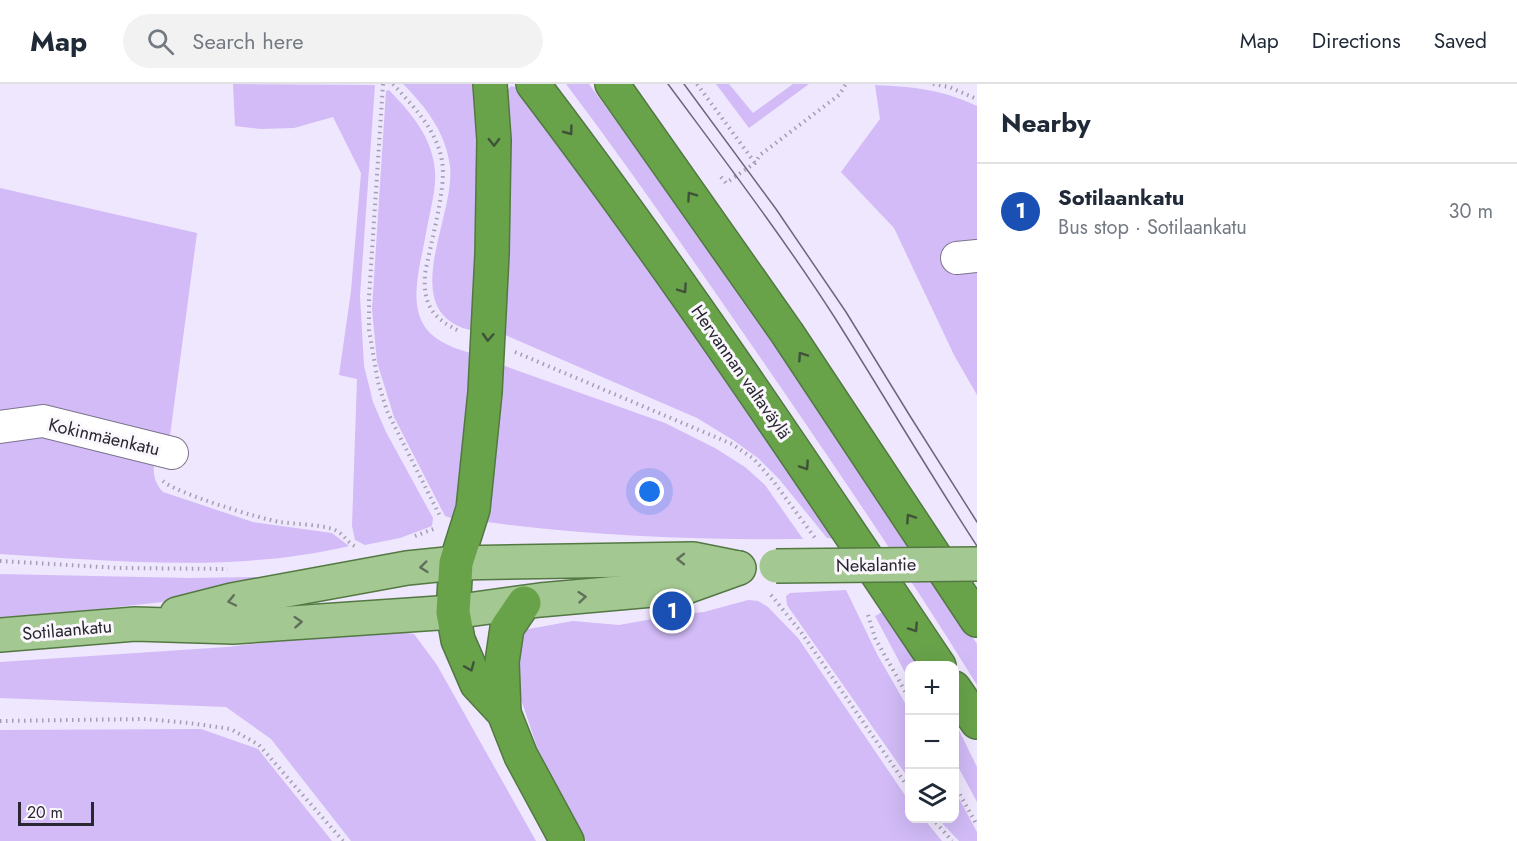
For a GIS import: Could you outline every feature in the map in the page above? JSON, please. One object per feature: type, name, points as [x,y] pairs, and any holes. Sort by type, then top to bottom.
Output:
[{"type":"highway","points":[[490,84],[494,151],[492,254],[485,392],[473,509],[456,563],[453,612],[458,640],[477,684],[504,713]]},
{"type":"highway","name":"Hervannan valtaväylä","points":[[533,84],[593,163],[737,365],[936,661]]},
{"type":"highway","points":[[612,84],[787,333],[977,620]]},
{"type":"highway","points":[[524,603],[507,628],[502,662],[504,713],[521,756],[567,841]]},
{"type":"highway","points":[[959,696],[977,723]]},
{"type":"main road","name":"Sotilaankatu","points":[[135,624],[232,600],[407,568],[456,563],[693,559],[759,567]]},
{"type":"main road","name":"Nekalantie","points":[[759,567],[977,564]]},
{"type":"main road","name":"Sotilaankatu","points":[[0,635],[135,624],[233,627],[453,612],[686,587],[759,567]]},
{"type":"street","name":"Kokinmäenkatu","points":[[0,427],[44,421],[166,451]]},
{"type":"path","points":[[382,84],[369,330],[378,382],[387,411],[444,525]]},
{"type":"path","points":[[393,84],[427,124],[437,143],[442,160],[442,183],[424,286],[429,309],[462,332]]},
{"type":"path","points":[[697,84],[756,163]]},
{"type":"path","points":[[722,177],[726,183],[756,163],[760,155],[839,95],[846,84]]},
{"type":"path","points":[[933,84],[949,87],[977,99]]},
{"type":"path","points":[[513,352],[732,444],[754,459],[816,539]]},
{"type":"path","points":[[166,451],[156,464],[156,472],[167,485],[252,516],[278,522],[334,529],[360,548]]},
{"type":"path","points":[[759,567],[765,588],[790,616],[905,784]]},
{"type":"path","points":[[864,606],[875,638],[905,693]]},
{"type":"path","points":[[0,722],[146,719],[231,729],[259,745],[343,841]]},
{"type":"path","points":[[959,793],[977,825]]},
{"type":"path","points":[[936,823],[952,841]]},
{"type":"shaded area","points":[[233,84],[375,85],[360,296],[364,366],[373,402],[386,432],[433,518],[432,526],[400,538],[365,545],[355,540],[352,526],[357,379],[339,375],[351,291],[361,173],[333,117],[294,128],[261,129],[235,126]]},
{"type":"shaded area","points":[[403,84],[476,84],[479,91],[474,331],[450,321],[437,305],[432,285],[434,262],[449,187],[450,166],[444,142],[434,121]]},
{"type":"shaded area","points":[[566,84],[589,84],[774,340],[977,644],[977,685],[895,557],[810,431],[661,215]]},
{"type":"shaded area","points":[[716,84],[729,84],[753,113],[793,84],[809,84],[749,128]]},
{"type":"shaded area","points":[[875,85],[927,90],[977,106],[977,395],[954,355],[894,228],[841,172],[880,119]]},
{"type":"shaded area","points":[[511,86],[515,87],[726,378],[837,539],[827,538],[779,479],[758,458],[733,440],[697,418],[503,334],[505,93]]},
{"type":"shaded area","points":[[389,90],[411,114],[423,132],[435,169],[434,192],[417,282],[418,311],[430,333],[455,348],[474,354],[461,492],[454,519],[445,516],[394,417],[377,362],[372,309],[386,91]]},
{"type":"shaded area","points":[[0,188],[197,233],[169,443],[0,417]]},
{"type":"shaded area","points":[[502,365],[665,423],[715,448],[745,467],[765,485],[803,539],[641,536],[480,521]]},
{"type":"shaded area","points":[[39,431],[155,459],[154,477],[163,492],[253,522],[332,533],[349,546],[263,560],[219,562],[131,562],[0,554],[0,434]]},
{"type":"shaded area","points":[[0,574],[256,577],[259,578],[260,583],[172,601],[0,617]]},
{"type":"shaded area","points":[[846,590],[877,654],[905,703],[905,773],[787,605],[786,596],[790,593]]},
{"type":"shaded area","points":[[748,600],[758,601],[768,607],[798,638],[905,795],[905,823],[927,823],[942,841],[586,841],[538,750],[518,690],[515,656],[523,630],[573,621],[619,625],[663,617],[666,624],[686,620],[685,614],[704,612]]},
{"type":"shaded area","points":[[886,610],[918,661],[905,661],[905,672],[875,616]]},
{"type":"shaded area","points":[[379,629],[414,634],[437,665],[536,841],[351,841],[271,739],[226,707],[0,698],[0,662],[227,647]]},
{"type":"shaded area","points":[[201,729],[258,749],[332,841],[0,841],[0,730]]},
{"type":"shaded area","points":[[959,730],[977,767],[977,802],[959,768]]},
{"type":"shaded area","points":[[959,798],[977,832],[977,841],[959,841],[942,823],[959,823]]},
{"type":"tram line","points":[[668,84],[795,258],[977,546]]},
{"type":"tram line","points":[[684,84],[776,209],[846,312],[977,522]]},
{"type":"place","name":"Sotilaankatu","points":[[672,611]]}]
